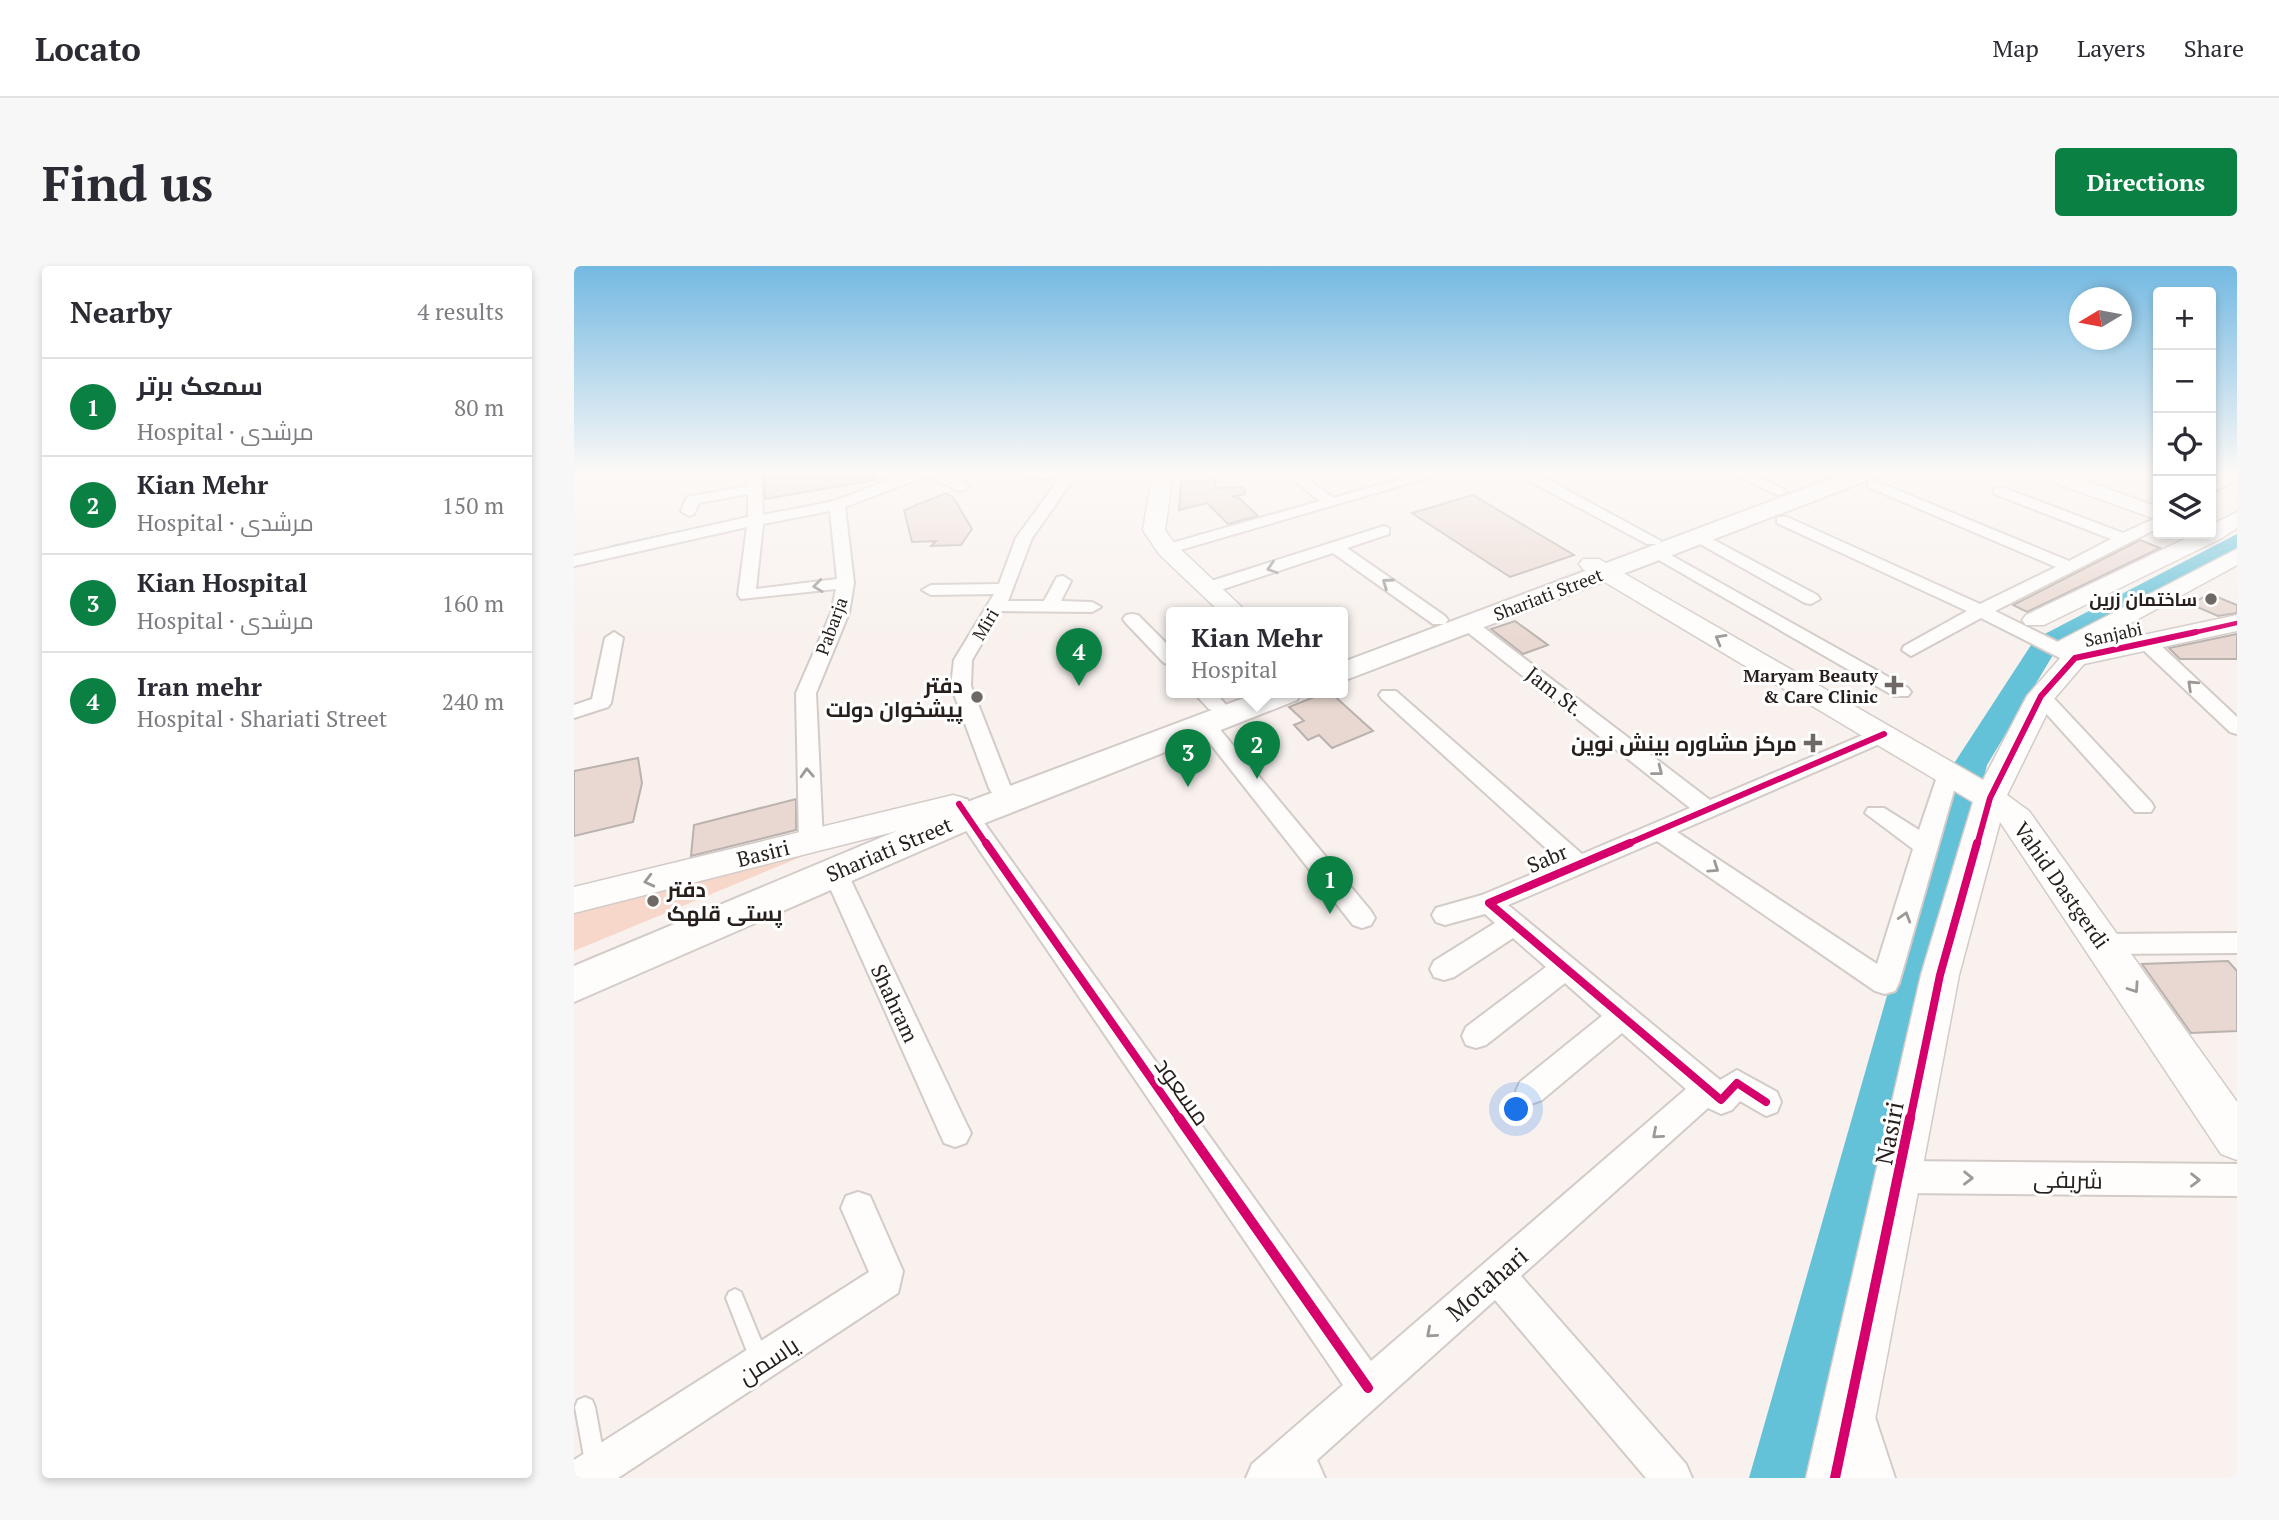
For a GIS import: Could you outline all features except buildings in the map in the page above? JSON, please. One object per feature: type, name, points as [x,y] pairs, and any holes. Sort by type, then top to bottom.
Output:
[{"type":"main road","name":"Shariati Street","points":[[1348,670],[1611,573],[1655,547],[1705,528]]},
{"type":"main road","name":"Shariati Street","points":[[1655,547],[1699,537],[1715,528]]},
{"type":"main road","name":"Shariati Street","points":[[1348,654],[1439,620],[1611,573]]},
{"type":"main road","name":"Shariati Street","points":[[574,985],[835,872],[1000,788],[1218,704],[1255,698]]},
{"type":"main road","name":"Shariati Street","points":[[574,961],[823,856],[960,809],[1218,704]]},
{"type":"street","points":[[574,554],[679,528]]},
{"type":"street","points":[[574,561],[713,528]]},
{"type":"street","name":"Pabarja","points":[[754,528],[747,595],[846,583],[840,613],[806,693],[811,841]]},
{"type":"street","points":[[840,528],[846,583]]},
{"type":"street","name":"Miri","points":[[1000,788],[961,686],[960,673],[963,660],[1006,589],[1024,538],[1031,528]]},
{"type":"street","points":[[1154,528],[1167,549],[1229,607]]},
{"type":"street","points":[[1167,549],[1241,528]]},
{"type":"street","points":[[1621,528],[1901,692]]},
{"type":"street","points":[[1799,528],[1981,611],[2035,628],[2069,654],[2237,556]]},
{"type":"street","points":[[1983,528],[2070,567]]},
{"type":"street","points":[[2094,528],[2124,539]]},
{"type":"street","points":[[1912,650],[1981,611],[2147,528]]},
{"type":"street","points":[[1208,588],[1384,531]]},
{"type":"street","points":[[2216,536],[2237,544]]},
{"type":"street","points":[[1699,537],[1811,599]]},
{"type":"street","points":[[2035,628],[2202,539]]},
{"type":"street","points":[[1335,547],[1439,620]]},
{"type":"street","name":"Vahid Dastgerdi","points":[[1611,573],[1884,734],[2017,819],[2237,1139]]},
{"type":"street","points":[[1050,607],[1063,581]]},
{"type":"street","points":[[931,590],[1006,589]]},
{"type":"street","points":[[995,606],[1092,607]]},
{"type":"street","points":[[1132,620],[1166,654]]},
{"type":"street","name":"Sanjabi","points":[[1969,786],[2041,696],[2069,654],[2147,643],[2237,623]]},
{"type":"street","name":"Jam St.","points":[[1468,624],[1707,809]]},
{"type":"street","points":[[574,712],[601,703],[614,638]]},
{"type":"street","points":[[2147,643],[2237,728]]},
{"type":"street","points":[[1390,695],[1578,864]]},
{"type":"street","points":[[2041,696],[2143,807]]},
{"type":"street","points":[[1218,704],[1362,918]]},
{"type":"street","name":"Sabr","points":[[1446,915],[1489,902],[1884,734]]},
{"type":"street","points":[[1658,830],[1885,983],[1926,846],[1969,786]]},
{"type":"street","name":"Nasiri","points":[[1835,1478],[1900,1177],[1940,975],[1969,786]]},
{"type":"street","name":"Basiri","points":[[574,900],[811,841],[960,809]]},
{"type":"street","name":"مسعود","points":[[960,809],[1368,1388]]},
{"type":"street","points":[[1876,813],[1926,846]]},
{"type":"street","name":"Shahram","points":[[835,872],[955,1133]]},
{"type":"street","points":[[1489,902],[1721,1100],[1737,1083],[1766,1102]]},
{"type":"street","points":[[1444,969],[1514,924]]},
{"type":"street","points":[[2104,944],[2237,943]]},
{"type":"street","points":[[1476,1036],[1565,968]]},
{"type":"street","points":[[1531,1091],[1622,1016]]},
{"type":"street","name":"Motahari","points":[[1287,1471],[1368,1388],[1708,1089]]},
{"type":"street","name":"شریفی","points":[[1900,1177],[2237,1180]]},
{"type":"street","name":"یاسمن","points":[[589,1474],[886,1281],[886,1271],[858,1208]]},
{"type":"street","points":[[1497,1275],[1672,1478]]},
{"type":"street","points":[[1851,1401],[1875,1478]]},
{"type":"lane","points":[[735,1298],[761,1364]]},
{"type":"lane","points":[[585,1407],[589,1474]]},
{"type":"shaded area","points":[[808,854],[574,951],[574,914],[683,880]]},
{"type":"waterway","points":[[610,548],[704,528]]},
{"type":"waterway","points":[[1781,1478],[1970,765],[2045,645],[2237,541]]},
{"type":"cycle path","points":[[1835,1478],[1940,975],[1990,798],[2041,696],[2075,658],[2237,623]]},
{"type":"cycle path","points":[[1766,1102],[1737,1083],[1721,1100],[1489,903],[1884,734]]},
{"type":"cycle path","points":[[959,804],[1368,1388]]},
{"type":"place","name":"ساختمان زرین","points":[[2211,599]]},
{"type":"place","name":"Maryam Beauty & Care Clinic","points":[[1894,685]]},
{"type":"place","name":"Iran mehr","points":[[1079,686]]},
{"type":"place","name":"دفتر پیشخوان دولت","points":[[977,697]]},
{"type":"place","name":"مرکز مشاوره بینش نوین","points":[[1813,743]]},
{"type":"place","name":"Kian Mehr","points":[[1257,779]]},
{"type":"place","name":"Kian Hospital","points":[[1188,787]]},
{"type":"place","name":"دفتر پستی قلهک","points":[[653,901]]},
{"type":"place","name":"سمعک برتر","points":[[1330,914]]}]
